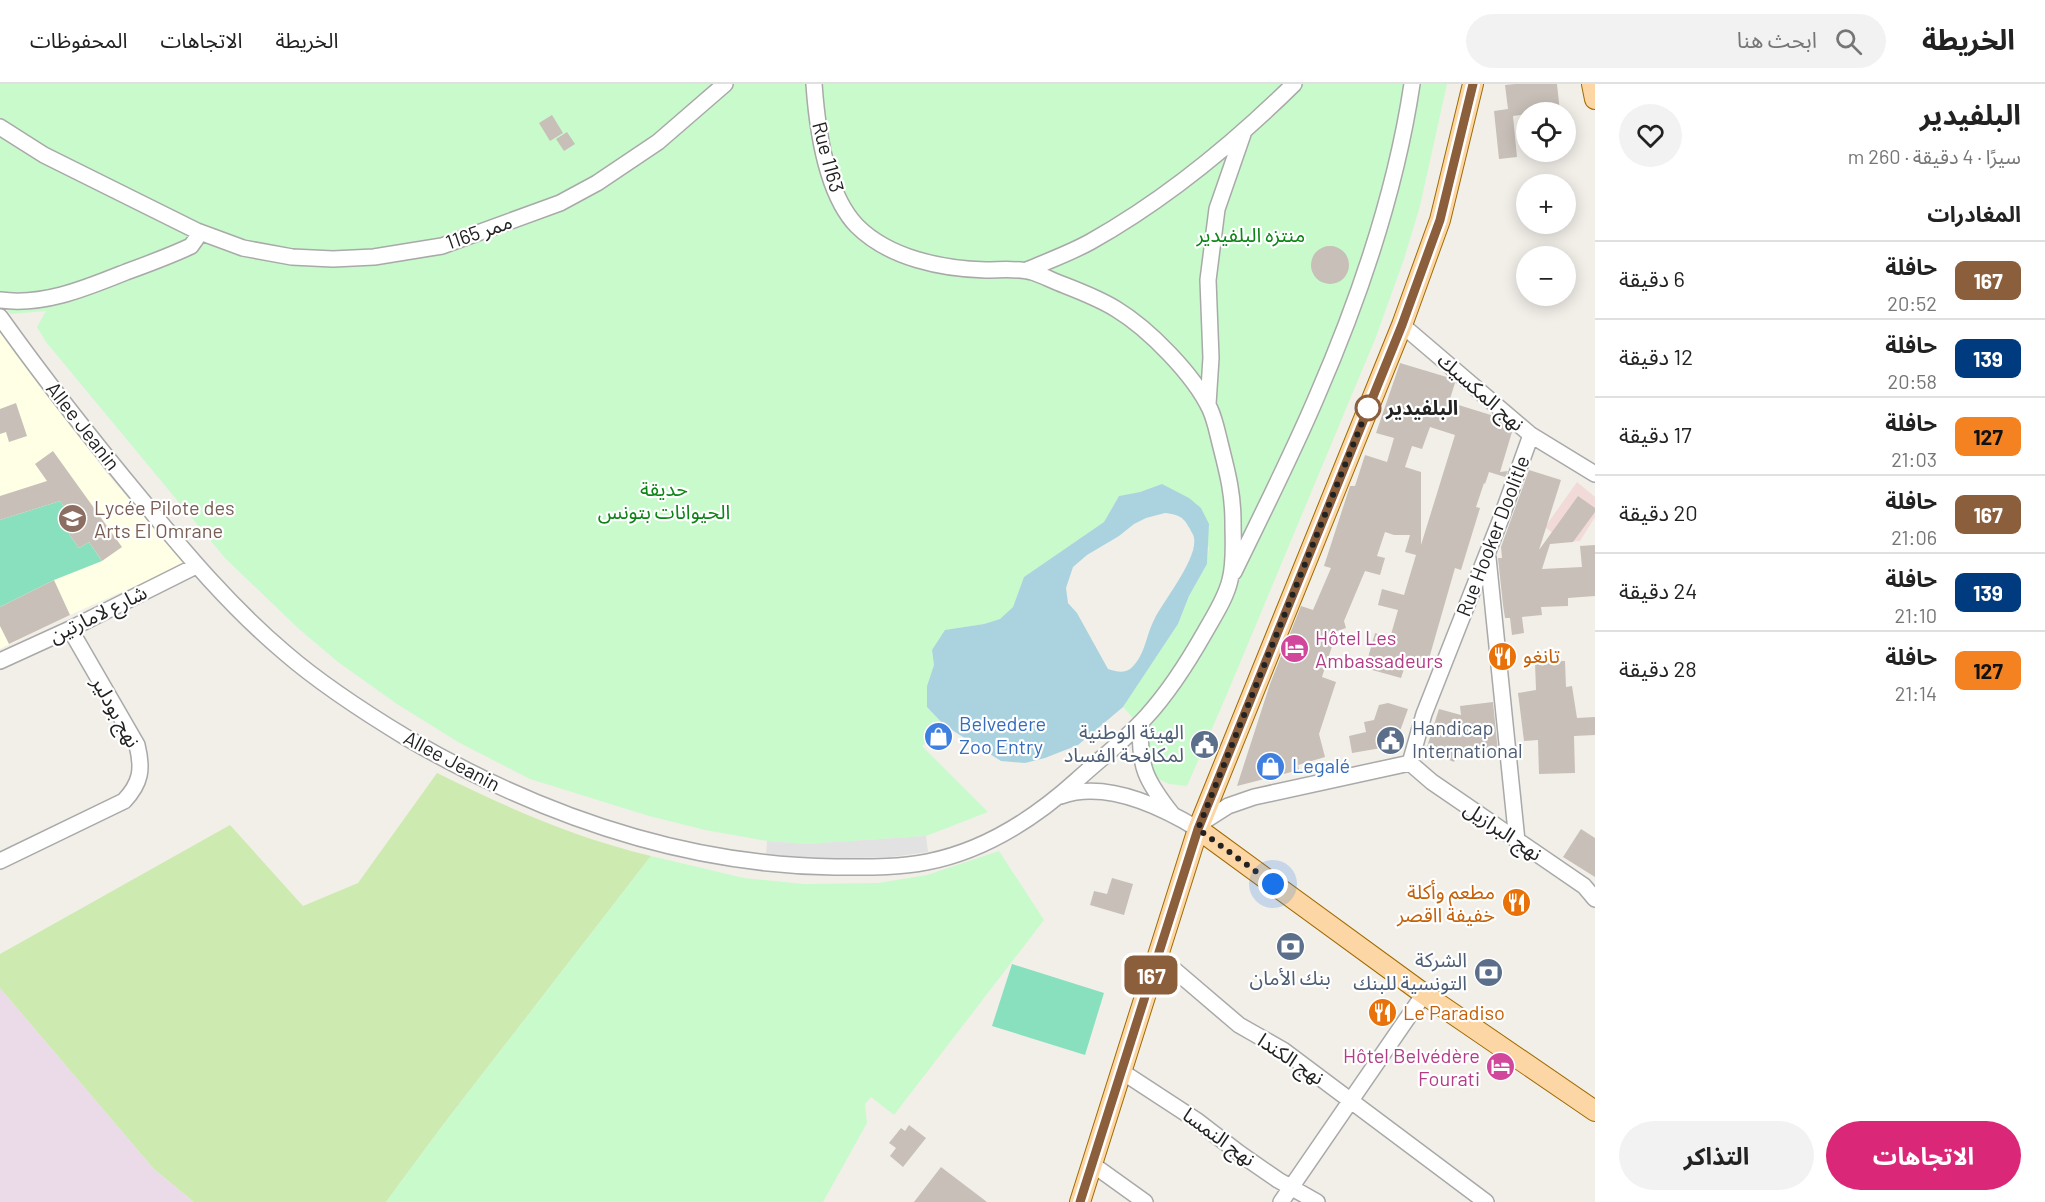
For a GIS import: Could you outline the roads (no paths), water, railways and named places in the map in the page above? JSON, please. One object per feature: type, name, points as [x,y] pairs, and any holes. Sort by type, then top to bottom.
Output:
[{"type":"main road","points":[[1080,1202],[1198,829],[1402,325],[1440,220],[1473,84]]},
{"type":"main road","points":[[1592,84],[1595,99]]},
{"type":"main road","points":[[1198,829],[1424,994],[1595,1111]]},
{"type":"street","name":"ممر 1165","points":[[0,127],[44,155],[197,231],[243,248],[292,257],[333,259],[374,257],[442,246],[560,203],[597,183],[658,142],[725,84]]},
{"type":"street","name":"Rue 1163","points":[[814,84],[818,121],[833,184],[841,204],[856,225],[875,240],[915,259],[939,265],[980,270],[1027,270]]},
{"type":"street","points":[[1027,270],[1089,242],[1130,216],[1208,161],[1245,131],[1294,84]]},
{"type":"street","name":"Allee Jeanin","points":[[0,317],[106,456],[219,591],[310,674],[368,715],[446,760],[521,797],[568,816],[654,843],[694,852],[801,866],[892,867],[929,862],[964,852],[993,839],[1058,797],[1141,723],[1168,690],[1200,640],[1217,611],[1317,396],[1359,291],[1390,189],[1408,113],[1412,84]]},
{"type":"street","points":[[1208,404],[1211,358],[1208,280],[1217,209],[1245,131]]},
{"type":"street","points":[[0,300],[22,301],[72,293],[192,246],[197,231]]},
{"type":"street","points":[[1027,270],[1098,298],[1143,328],[1168,352],[1208,404],[1230,478],[1233,511],[1230,580]]},
{"type":"street","name":"نهج المكسيك","points":[[1402,325],[1531,435],[1595,474]]},
{"type":"street","name":"Rue Hooker Doolitle","points":[[1410,763],[1424,714],[1488,553],[1531,435]]},
{"type":"street","points":[[1488,553],[1517,841]]},
{"type":"street","name":"شارع لامارتين","points":[[0,662],[196,566]]},
{"type":"street","name":"نهج بودلير","points":[[0,861],[124,801],[138,782],[141,760],[137,746],[70,629]]},
{"type":"street","points":[[1141,723],[1140,754],[1144,770],[1156,793],[1172,814]]},
{"type":"street","points":[[1058,797],[1078,792],[1113,793],[1172,814],[1198,829],[1206,820],[1228,806],[1254,797],[1410,763]]},
{"type":"street","name":"نهج البرازيل","points":[[1410,763],[1432,782],[1584,886],[1595,899]]},
{"type":"street","name":"نهج الكندا","points":[[1157,956],[1239,1025],[1283,1050],[1486,1202]]},
{"type":"street","points":[[1281,1202],[1424,994]]},
{"type":"street","name":"نهج النمسا","points":[[1121,1071],[1196,1120],[1268,1173],[1317,1202]]},
{"type":"street","points":[[1092,1164],[1145,1202]]},
{"type":"water","points":[[1162,484],[1189,498],[1201,508],[1209,524],[1207,564],[1189,596],[1178,624],[1123,707],[1078,745],[1025,763],[1001,761],[944,725],[927,707],[927,686],[934,665],[932,650],[945,630],[1000,619],[1013,607],[1024,577],[1104,522],[1119,496]],"holes":[[[1165,513],[1183,519],[1193,535],[1194,547],[1191,557],[1158,612],[1135,664],[1125,671],[1108,669],[1077,613],[1068,603],[1066,588],[1073,567],[1134,524]]]},
{"type":"place","name":"البلفيدير","points":[[1368,408]]},
{"type":"place","name":"Lycée Pilote des Arts El Omrane","points":[[73,519]]},
{"type":"place","name":"Hôtel Les Ambassadeurs","points":[[1294,649]]},
{"type":"place","name":"تانغو","points":[[1502,656]]},
{"type":"place","name":"Belvedere Zoo Entry","points":[[938,736]]},
{"type":"place","name":"Handicap International","points":[[1391,740]]},
{"type":"place","name":"الهيئة الوطنية لمكافحة الفساد","points":[[1205,744]]},
{"type":"place","name":"Legalé","points":[[1271,766]]},
{"type":"place","name":"مطعم وأكلة خفيفة ااقصر","points":[[1516,903]]},
{"type":"place","name":"بنك الأمان","points":[[1290,947]]},
{"type":"place","name":"الشركة التونسية للبنك","points":[[1488,972]]},
{"type":"place","name":"Le Paradiso","points":[[1382,1013]]},
{"type":"place","name":"Hôtel Belvédère Fourati","points":[[1501,1067]]},
{"type":"park label","name":"منتزه البلفيدير","points":[[1251,235]]},
{"type":"park label","name":"حديقة الحيوانات بتونس","points":[[664,500]]}]
